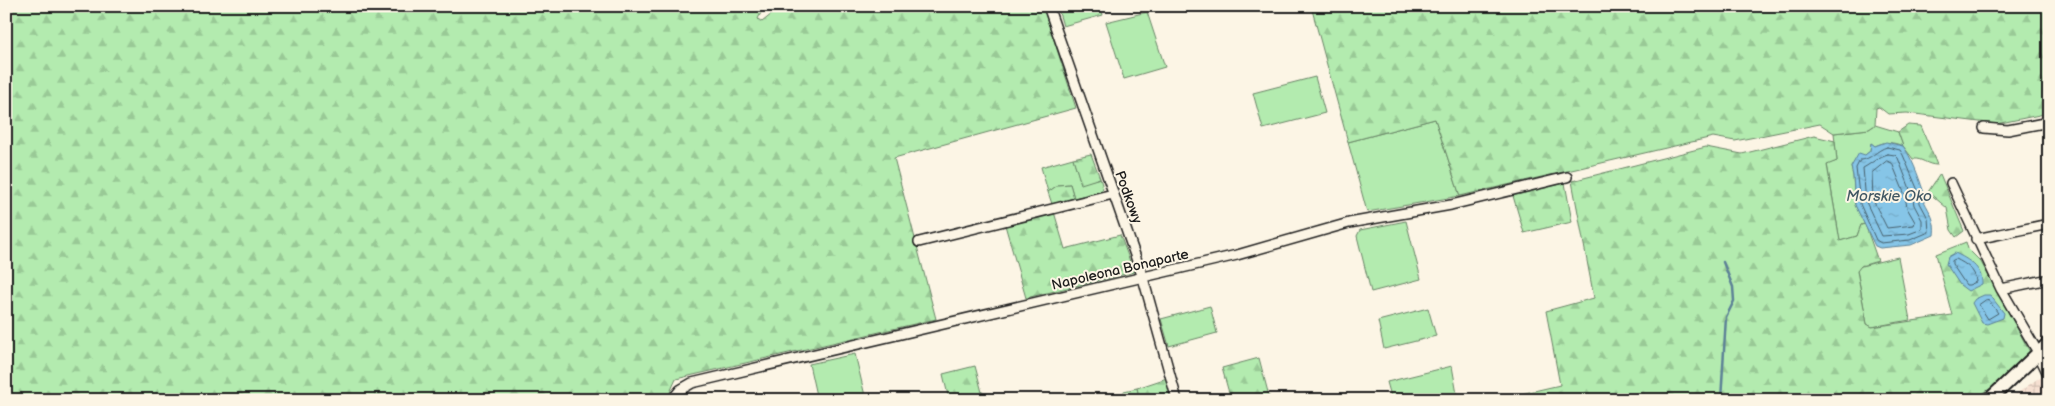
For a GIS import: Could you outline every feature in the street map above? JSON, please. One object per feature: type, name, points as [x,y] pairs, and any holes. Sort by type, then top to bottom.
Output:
[{"type":"street","name":"Podkowy","points":[[1048,6],[1143,278],[1177,400]]},
{"type":"street","points":[[1984,128],[2008,130],[2049,122]]},
{"type":"street","name":"Napoleona Bonaparte","points":[[672,400],[680,390],[692,383],[1143,278],[1237,255],[1349,223],[1451,205],[1567,177]]},
{"type":"street","points":[[1951,184],[2001,289],[2049,376]]},
{"type":"street","points":[[919,242],[1113,194]]},
{"type":"street","points":[[1976,239],[2049,224]]},
{"type":"street","points":[[2001,289],[2049,279]]},
{"type":"street","points":[[1989,400],[2049,343]]},
{"type":"shaded area","points":[[2040,377],[2043,377],[2049,389],[2049,400],[2008,400]]},
{"type":"green space","points":[[6,6],[764,6],[758,19],[762,22],[782,6],[1043,6],[1076,108],[894,158],[936,319],[676,379],[667,399],[6,400]]},
{"type":"green space","points":[[1057,6],[1100,6],[1103,15],[1063,26]]},
{"type":"green space","points":[[1311,6],[2049,6],[2049,113],[1996,124],[1907,113],[1888,114],[1879,107],[1876,108],[1875,125],[1869,129],[1834,133],[1820,124],[1735,141],[1713,137],[1460,196],[1435,119],[1348,142]]},
{"type":"green space","points":[[1147,12],[1165,67],[1124,79],[1106,22]]},
{"type":"green space","points":[[1315,77],[1325,113],[1263,129],[1253,93]]},
{"type":"green space","points":[[1435,119],[1460,196],[1367,212],[1348,142]]},
{"type":"green space","points":[[1875,125],[1898,132],[1903,146],[1882,143],[1875,146],[1871,143],[1870,151],[1851,167],[1855,205],[1865,224],[1861,225],[1857,236],[1840,241],[1827,164],[1837,161],[1834,133],[1869,129]]},
{"type":"green space","points":[[1908,125],[1921,126],[1937,165],[1913,159],[1903,146],[1898,132]]},
{"type":"green space","points":[[1814,136],[1835,141],[1837,161],[1827,165],[1840,241],[1857,236],[1861,225],[1865,224],[1878,261],[1861,266],[1857,271],[1867,324],[1872,327],[1952,315],[1936,254],[1966,242],[1968,249],[1981,262],[2030,352],[1994,386],[1973,400],[1495,400],[1560,385],[1546,311],[1594,298],[1572,181],[1706,147],[1742,154]]},
{"type":"green space","points":[[1091,154],[1100,178],[1081,184],[1073,158]]},
{"type":"green space","points":[[1073,158],[1081,183],[1100,178],[1103,188],[1101,191],[1074,198],[1070,184],[1058,185],[1048,192],[1041,167]]},
{"type":"green space","points":[[1940,174],[1964,231],[1956,237],[1951,230],[1947,208],[1928,192]]},
{"type":"green space","points":[[1565,183],[1572,222],[1524,233],[1513,196]]},
{"type":"green space","points":[[1070,184],[1074,198],[1052,204],[1048,192],[1058,185]]},
{"type":"green space","points":[[1054,212],[1065,249],[1120,235],[1134,272],[1026,298],[1005,225]]},
{"type":"green space","points":[[1406,221],[1421,279],[1371,292],[1357,236],[1360,230]]},
{"type":"green space","points":[[1898,257],[1910,320],[1872,327],[1867,324],[1857,270],[1861,266]]},
{"type":"green space","points":[[1210,306],[1217,333],[1169,346],[1161,319]]},
{"type":"green space","points":[[1428,308],[1436,336],[1384,349],[1378,321]]},
{"type":"green space","points":[[855,354],[866,400],[817,400],[809,364]]},
{"type":"green space","points":[[1259,358],[1270,400],[1231,400],[1222,368]]},
{"type":"green space","points":[[975,366],[983,396],[968,400],[949,400],[943,374]]},
{"type":"green space","points":[[1452,366],[1458,400],[1392,400],[1387,382]]},
{"type":"green space","points":[[1167,378],[1171,400],[1140,400],[1137,388]]},
{"type":"green space","points":[[1137,388],[1140,400],[1106,400],[1122,395],[1124,391]]},
{"type":"water","name":"Morskie Oko","points":[[1886,142],[1903,146],[1909,156],[1921,184],[1924,201],[1932,217],[1934,235],[1911,245],[1880,248],[1875,246],[1855,205],[1851,167],[1859,153],[1865,155],[1870,151],[1871,143],[1875,146]]},
{"type":"water","points":[[1955,253],[1974,265],[1980,273],[1982,284],[1968,291],[1960,285],[1946,264],[1948,257]]},
{"type":"water","points":[[1984,295],[1990,295],[2004,313],[2003,318],[1987,324],[1982,323],[1972,303],[1975,299]]},
{"type":"waterway","points":[[1721,400],[1726,317],[1734,301],[1733,287],[1723,262]]}]
